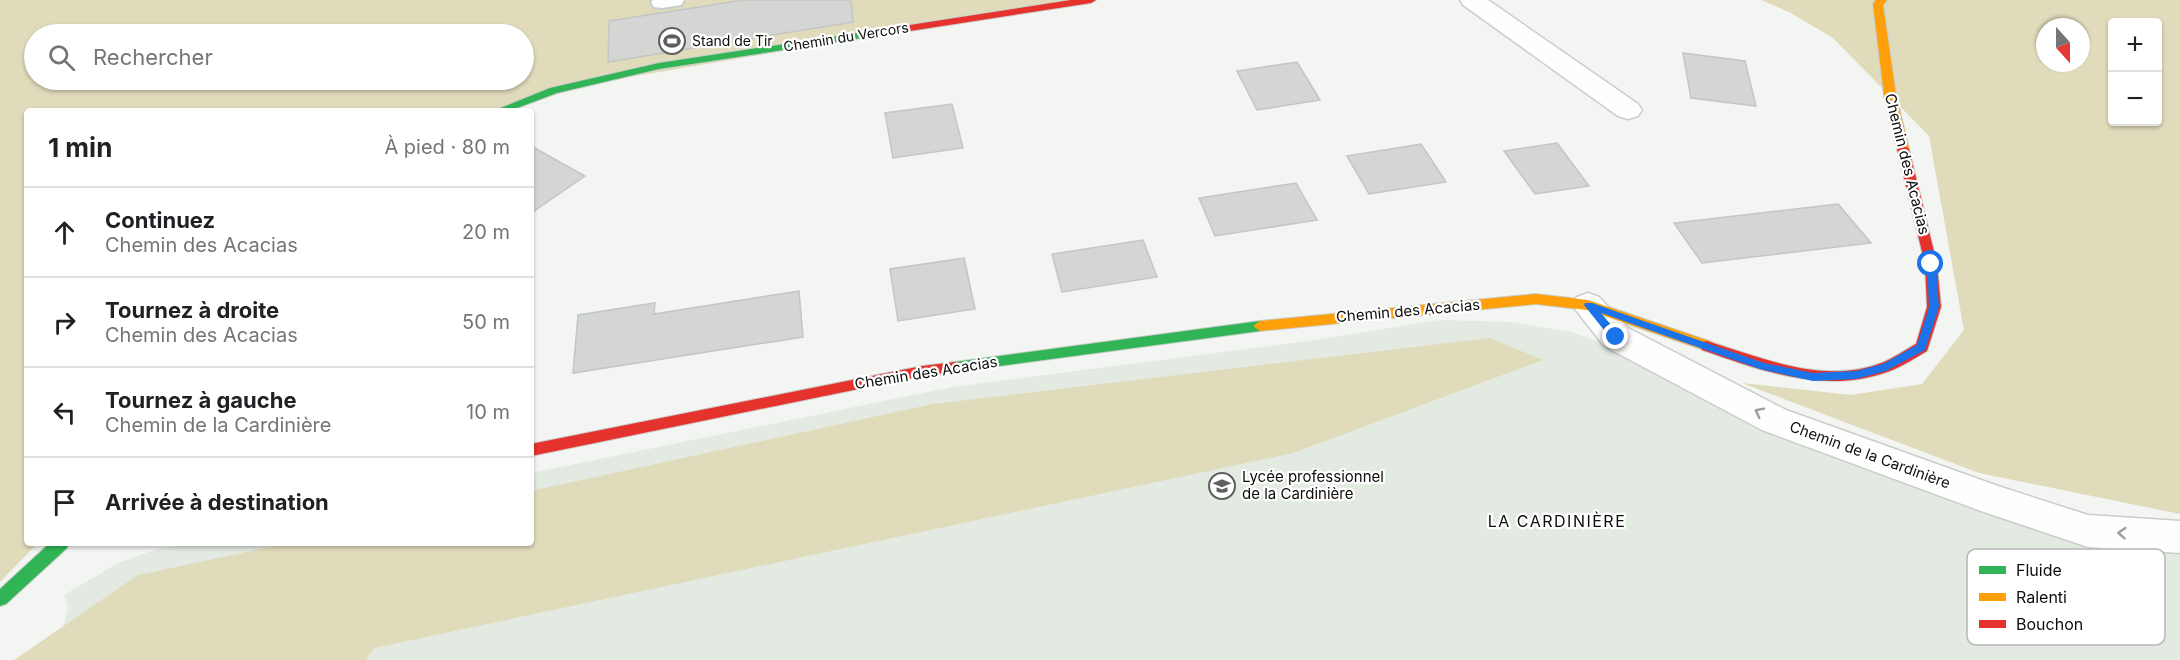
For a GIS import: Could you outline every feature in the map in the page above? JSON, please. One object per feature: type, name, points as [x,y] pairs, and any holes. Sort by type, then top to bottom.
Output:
[{"type":"street","name":"Chemin du Vercors","points":[[507,108],[554,90],[659,66],[1091,0]]},
{"type":"street","points":[[1472,0],[1628,110]]},
{"type":"street","name":"Chemin des Acacias","points":[[534,449],[934,370],[1286,323],[1536,299],[1588,305],[1763,366],[1813,377],[1856,375],[1886,367],[1922,347],[1934,307],[1931,264],[1890,95],[1878,4],[1882,0]]},
{"type":"street","name":"Chemin de la Cardinière","points":[[1588,305],[1616,337],[1774,420],[1994,501],[2088,531],[2180,537]]},
{"type":"street","points":[[0,599],[58,546]]},
{"type":"shaded area","points":[[0,0],[1082,0],[624,78],[499,108],[24,108],[24,546],[35,546],[0,582]]},
{"type":"shaded area","points":[[1761,0],[2180,0],[2180,514],[1979,473],[1742,383],[1851,395],[1922,384],[1964,330],[1929,136],[1833,38],[1789,12]]},
{"type":"shaded area","name":"Lycée professionnel de la Cardinière","points":[[1440,320],[1509,322],[1571,332],[1613,347],[1810,446],[1946,499],[2091,549],[1967,549],[1967,645],[2165,645],[2165,552],[2180,553],[2180,660],[54,660],[68,608],[64,595],[120,562],[155,550],[174,546],[534,546],[534,472],[953,387],[1308,341]]},
{"type":"shaded area","points":[[1490,338],[1543,360],[1293,453],[374,648],[366,660],[14,660],[138,575],[275,546],[534,546],[534,490],[933,404]]},
{"type":"building","name":"Stand de Tir","points":[[744,0],[851,0],[853,22],[608,62],[609,21]]},
{"type":"building","points":[[1683,53],[1745,61],[1756,106],[1691,98]]},
{"type":"building","points":[[1297,62],[1320,100],[1257,110],[1237,71]]},
{"type":"building","points":[[952,104],[963,148],[893,158],[885,113]]},
{"type":"building","points":[[1557,143],[1589,186],[1535,194],[1504,151]]},
{"type":"building","points":[[1421,144],[1446,182],[1369,194],[1347,156]]},
{"type":"building","points":[[534,148],[585,176],[534,211]]},
{"type":"building","points":[[1296,183],[1317,220],[1215,236],[1199,198]]},
{"type":"building","points":[[1838,204],[1871,243],[1702,263],[1674,223]]},
{"type":"building","points":[[1143,240],[1157,277],[1062,292],[1052,254]]},
{"type":"building","points":[[964,258],[975,309],[898,321],[890,269]]},
{"type":"building","points":[[799,291],[803,337],[573,373],[578,315],[655,303],[654,314]]},
{"type":"traffic: fast","points":[[507,108],[554,90],[659,66],[897,30]]},
{"type":"traffic: fast","points":[[955,367],[1260,326]]},
{"type":"traffic: fast","points":[[0,599],[58,546]]},
{"type":"traffic: slow","points":[[1882,0],[1878,4],[1890,95],[1903,149]]},
{"type":"traffic: slow","points":[[1260,326],[1536,299],[1588,305],[1707,346]]},
{"type":"traffic: jam","points":[[897,30],[1091,0]]},
{"type":"traffic: jam","points":[[1707,346],[1773,368],[1795,373],[1841,377],[1863,374],[1886,367],[1922,347],[1934,307],[1931,264],[1903,149]]},
{"type":"traffic: jam","points":[[534,449],[922,371],[955,367]]},
{"type":"place","name":"Stand de Tir","points":[[672,41]]},
{"type":"place","name":"Lycée professionnel de la Cardinière","points":[[1222,486]]},
{"type":"district","name":"LA CARDINIÈRE","points":[[1557,521]]},
{"type":"route","points":[[1616,337],[1588,305],[1763,366],[1813,377],[1856,375],[1886,367],[1922,347],[1934,307],[1931,264]]}]
